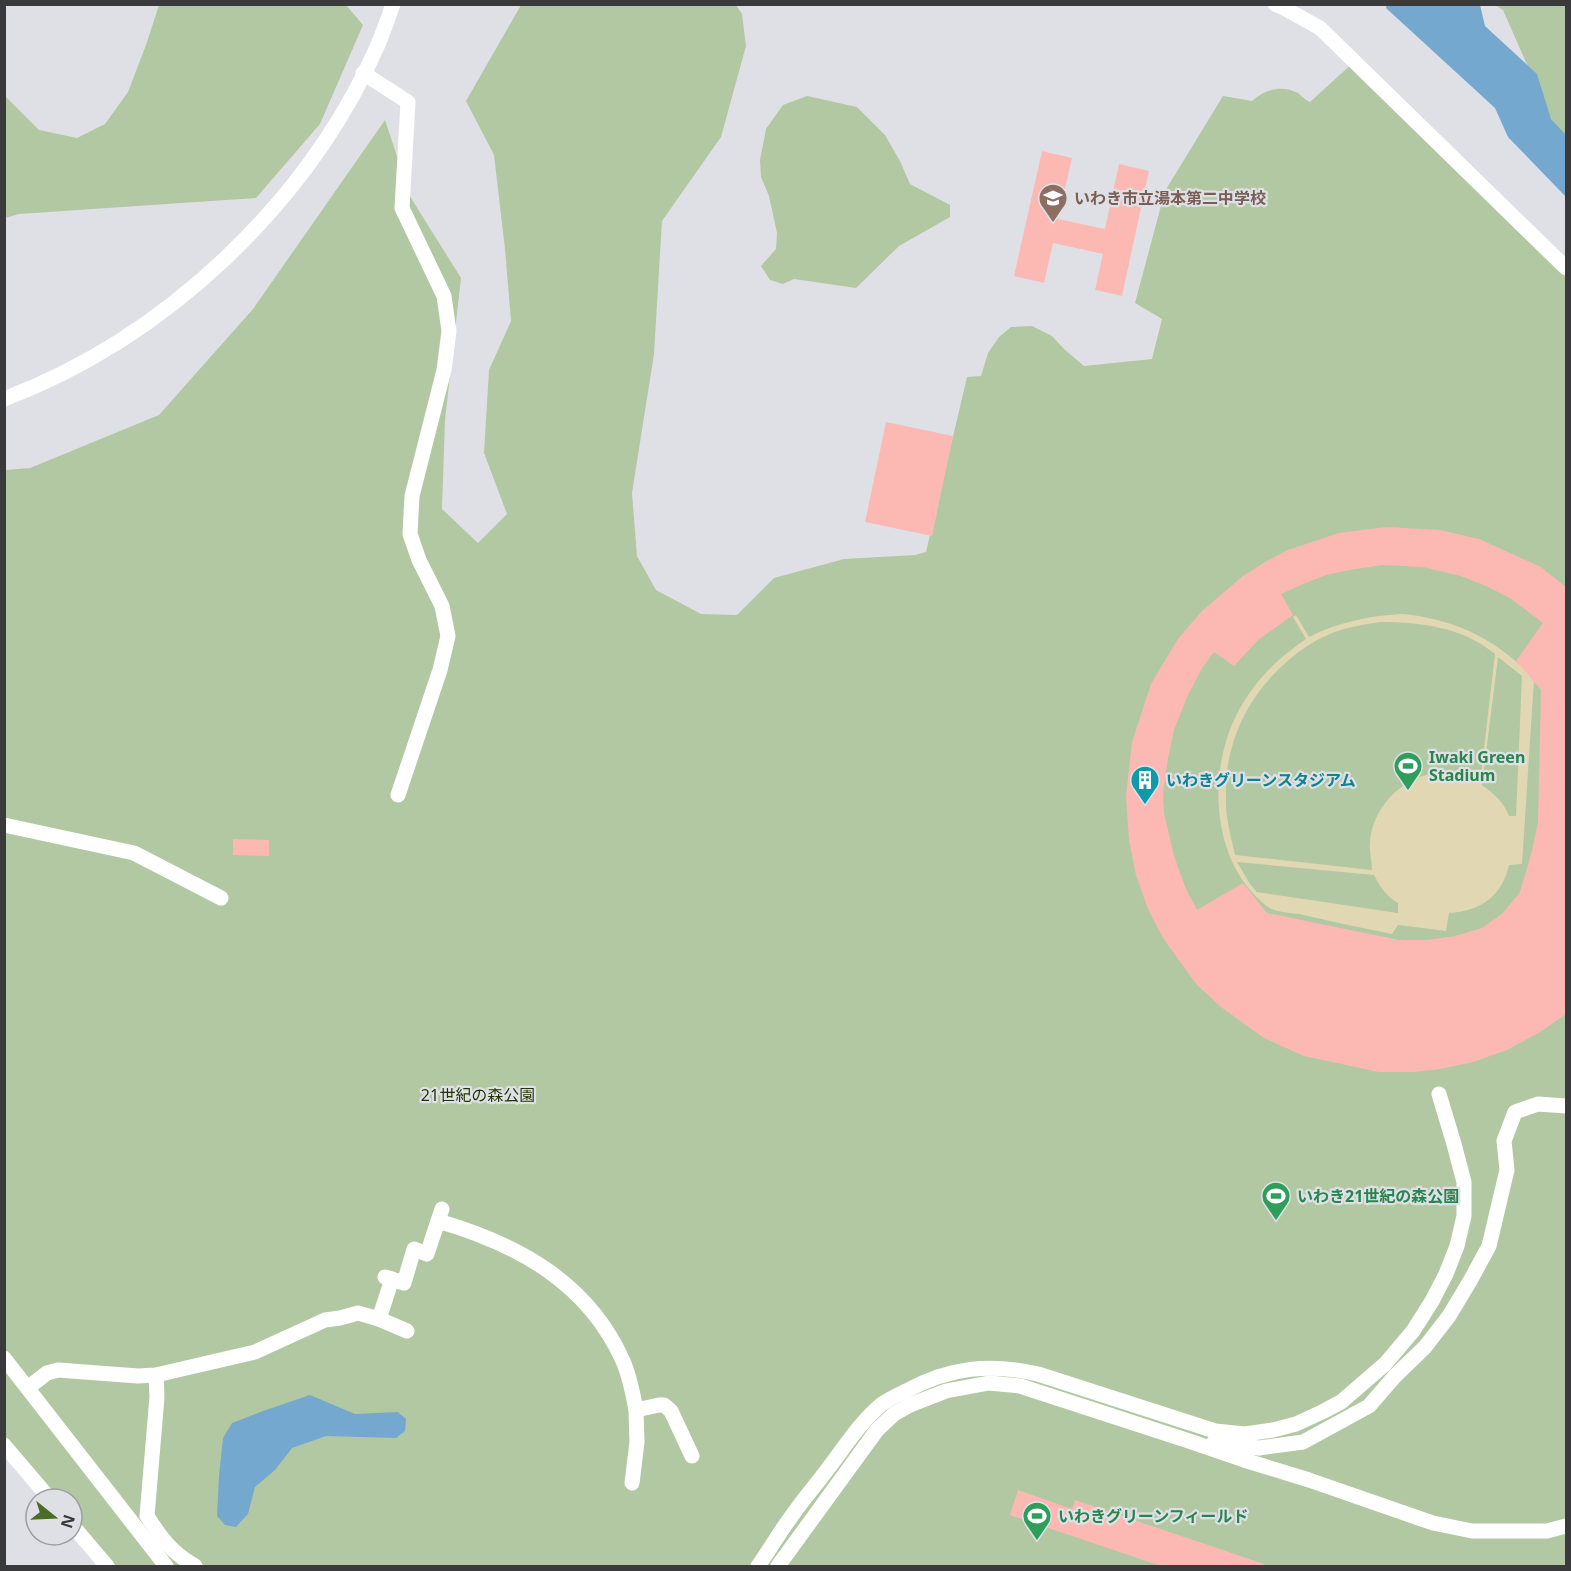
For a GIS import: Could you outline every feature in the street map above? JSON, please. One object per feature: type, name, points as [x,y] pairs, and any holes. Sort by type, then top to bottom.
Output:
[{"type":"street","points":[[4,399],[74,367],[122,339],[211,272],[250,233],[288,191],[320,148],[346,106],[377,47],[393,4]]},
{"type":"street","points":[[1275,4],[1320,28],[1566,268]]},
{"type":"street","points":[[363,73],[408,102],[402,208],[444,296],[449,331],[444,370],[412,496],[410,534],[419,560],[442,606],[448,636],[440,670],[398,795]]},
{"type":"street","points":[[4,825],[134,853],[221,898]]},
{"type":"street","points":[[758,1566],[807,1495],[874,1412],[884,1403],[912,1388],[952,1371],[979,1368],[1027,1371],[1215,1431],[1245,1434],[1296,1424],[1341,1402],[1385,1364],[1413,1331],[1432,1301],[1457,1246],[1464,1216],[1464,1182],[1438,1094]]},
{"type":"street","points":[[1189,1440],[1259,1448],[1303,1442],[1369,1406],[1425,1347],[1449,1316],[1488,1246],[1507,1170],[1504,1141],[1515,1112],[1538,1104],[1566,1106]]},
{"type":"street","points":[[379,1319],[388,1278],[404,1283],[414,1250],[427,1254],[440,1215],[525,1255],[542,1266],[572,1290],[597,1318],[615,1344],[630,1382],[636,1410],[637,1442],[632,1484]]},
{"type":"street","points":[[34,1383],[47,1372],[58,1370],[156,1375],[255,1352],[326,1320],[358,1313],[407,1331]]},
{"type":"street","points":[[4,1358],[166,1566]]},
{"type":"street","points":[[156,1375],[157,1397],[147,1516],[170,1548],[182,1559],[195,1566]]},
{"type":"street","points":[[778,1566],[877,1430],[894,1414],[946,1391],[989,1383],[1020,1386],[1189,1440],[1244,1461],[1309,1480],[1433,1523],[1472,1531],[1547,1531],[1566,1526]]},
{"type":"street","points":[[636,1410],[659,1405],[671,1411],[692,1456]]},
{"type":"street","points":[[4,1444],[40,1487]]},
{"type":"street","points":[[84,1539],[107,1566]]},
{"type":"green space","name":"21世紀の森公園","points":[[735,4],[742,14],[746,46],[721,137],[662,221],[654,354],[632,493],[637,556],[656,590],[701,614],[737,615],[774,578],[844,559],[915,555],[926,552],[967,377],[981,376],[988,353],[999,337],[1011,327],[1032,326],[1052,336],[1084,366],[1152,359],[1162,319],[1135,303],[1165,191],[1223,96],[1252,101],[1268,91],[1285,89],[1298,93],[1310,102],[1355,61],[1566,268],[1566,1566],[107,1566],[84,1539],[84,1487],[40,1487],[5,1445],[5,470],[30,468],[159,415],[253,309],[385,120],[411,198],[461,278],[445,420],[442,509],[478,543],[507,514],[484,453],[489,370],[511,321],[494,155],[466,101],[521,5]]},
{"type":"green space","points":[[159,5],[346,5],[363,25],[320,124],[256,198],[19,214],[5,218],[5,96],[39,130],[77,138],[105,124],[128,92]]},
{"type":"green space","points":[[1495,5],[1566,5],[1566,136],[1551,119],[1503,10]]},
{"type":"green space","points":[[807,96],[857,107],[885,135],[910,184],[950,205],[950,217],[899,246],[856,288],[794,279],[783,284],[770,280],[761,266],[776,249],[777,233],[769,196],[761,177],[760,160],[766,129],[783,105]]},
{"type":"sand","points":[[1296,615],[1309,637],[1343,624],[1389,615],[1420,616],[1457,626],[1506,653],[1534,680],[1522,864],[1509,865],[1501,885],[1488,900],[1471,909],[1449,913],[1446,931],[1398,925],[1392,934],[1271,909],[1248,888],[1234,865],[1224,838],[1219,811],[1219,782],[1223,754],[1231,727],[1243,703],[1263,676],[1306,639],[1293,617]],"holes":[[[1380,622],[1426,625],[1455,632],[1495,654],[1480,783],[1437,773],[1419,777],[1398,790],[1382,808],[1372,830],[1370,845],[1372,870],[1235,855],[1226,811],[1227,778],[1232,747],[1245,713],[1266,683],[1293,657],[1323,637],[1351,627]],[[1498,657],[1522,676],[1516,816],[1509,816],[1498,798],[1482,785]],[[1237,862],[1374,875],[1384,891],[1398,903],[1398,913],[1257,892]]]},
{"type":"water","points":[[1387,4],[1480,5],[1485,26],[1537,74],[1551,119],[1566,135],[1566,197],[1508,137],[1495,108],[1386,8]]},
{"type":"water","points":[[310,1395],[355,1414],[398,1412],[406,1419],[405,1431],[396,1438],[326,1436],[292,1448],[275,1470],[255,1487],[248,1514],[236,1527],[225,1525],[217,1516],[219,1476],[223,1438],[232,1423]]},
{"type":"building","name":"いわき市立湯本第二中学校","points":[[1042,151],[1072,158],[1058,219],[1105,229],[1119,164],[1149,171],[1122,296],[1095,290],[1103,254],[1053,243],[1044,283],[1014,276]]},
{"type":"building","points":[[886,422],[953,436],[932,536],[865,522]]},
{"type":"building","points":[[1386,527],[1440,530],[1479,539],[1541,567],[1566,587],[1566,1014],[1540,1032],[1507,1050],[1473,1062],[1414,1072],[1379,1072],[1304,1056],[1264,1038],[1221,1007],[1197,985],[1163,938],[1148,909],[1136,875],[1129,840],[1126,796],[1132,742],[1151,684],[1178,639],[1202,611],[1243,576],[1288,550],[1339,533]],"holes":[[[1382,565],[1423,567],[1461,576],[1486,586],[1510,598],[1543,623],[1516,661],[1541,690],[1538,822],[1520,892],[1503,913],[1482,928],[1455,936],[1427,940],[1399,940],[1267,913],[1243,883],[1197,910],[1186,889],[1174,856],[1164,813],[1163,793],[1174,730],[1202,668],[1214,652],[1234,666],[1258,640],[1293,615],[1281,594],[1326,575],[1349,570]]]},
{"type":"building","points":[[233,839],[269,840],[269,856],[233,855]]},
{"type":"building","points":[[1018,1490],[1072,1509],[1075,1500],[1264,1564],[1263,1566],[1161,1566],[1010,1515]]},
{"type":"place","name":"いわき市立湯本第二中学校","points":[[1053,224]]},
{"type":"place","name":"Iwaki Green Stadium","points":[[1408,792]]},
{"type":"place","name":"いわきグリーンスタジアム","points":[[1145,806]]},
{"type":"place","name":"いわき21世紀の森公園","points":[[1276,1222]]},
{"type":"place","name":"いわきグリーンフィールド","points":[[1037,1542]]}]
